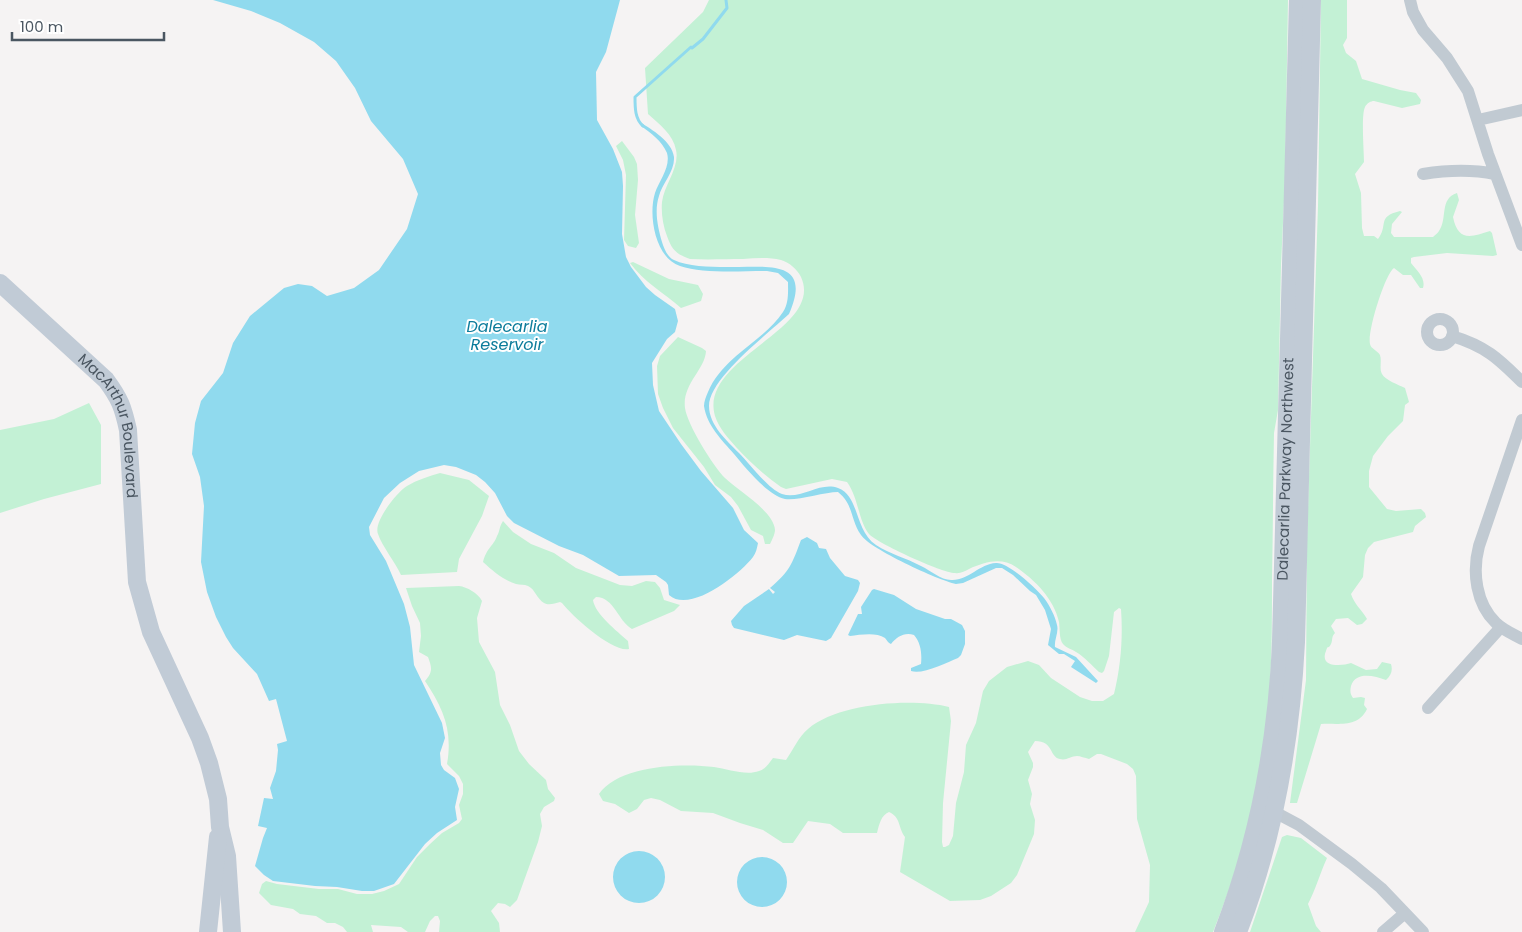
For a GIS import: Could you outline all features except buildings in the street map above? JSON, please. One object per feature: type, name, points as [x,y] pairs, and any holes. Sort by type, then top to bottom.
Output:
[{"type":"main road","name":"Dalecarlia Parkway Northwest","points":[[1238,932],[1259,871],[1268,809],[1280,670],[1298,0]]},
{"type":"main road","name":"Dalecarlia Parkway Northwest","points":[[1222,932],[1248,858],[1268,809],[1288,734],[1295,661],[1312,0]]},
{"type":"main road","name":"MacArthur Boulevard","points":[[0,283],[106,380],[123,407],[128,430],[136,582],[154,640],[200,738],[209,763],[218,799],[220,827]]},
{"type":"main road","points":[[208,932],[220,827]]},
{"type":"main road","points":[[220,827],[227,856],[232,932]]},
{"type":"street","points":[[1410,0],[1413,12],[1424,30],[1447,58],[1471,98],[1495,174],[1522,245]]},
{"type":"street","points":[[1478,120],[1522,110]]},
{"type":"street","points":[[1423,174],[1470,170],[1495,174]]},
{"type":"street","points":[[1452,336],[1469,341],[1489,351],[1522,382]]},
{"type":"street","points":[[1522,420],[1479,546],[1476,562],[1477,584],[1482,603],[1491,618],[1501,627],[1522,639]]},
{"type":"street","points":[[1428,708],[1501,627]]},
{"type":"street","points":[[1268,809],[1298,825],[1352,864],[1377,885],[1423,932]]},
{"type":"street","points":[[1383,932],[1405,913]]},
{"type":"green space","points":[[709,0],[1288,0],[1278,410],[1274,433],[1272,634],[1269,706],[1254,804],[1232,882],[1213,932],[1135,932],[1149,902],[1150,865],[1137,819],[1136,776],[1133,769],[1127,764],[1101,754],[1097,754],[1089,759],[1077,756],[1062,759],[1057,758],[1045,744],[1035,741],[1028,752],[1033,763],[1028,780],[1032,794],[1030,804],[1035,820],[1034,834],[1017,875],[1011,883],[991,896],[980,900],[950,901],[900,872],[905,837],[896,817],[889,812],[882,818],[877,833],[843,833],[830,824],[808,821],[793,843],[783,843],[763,830],[713,813],[681,811],[660,800],[651,798],[644,800],[637,809],[629,813],[615,804],[603,801],[599,794],[608,784],[621,777],[652,768],[685,765],[743,772],[759,771],[773,758],[786,760],[799,739],[808,729],[821,720],[838,713],[856,708],[896,703],[933,704],[949,707],[951,721],[943,803],[942,842],[943,847],[945,847],[949,845],[953,836],[956,803],[964,772],[966,745],[976,723],[983,691],[989,681],[1007,667],[1028,661],[1039,665],[1051,678],[1080,697],[1092,701],[1103,701],[1114,694],[1120,662],[1122,641],[1121,609],[1119,608],[1114,612],[1109,656],[1102,673],[1079,654],[1063,644],[1060,637],[1059,622],[1053,606],[1037,584],[1016,567],[999,561],[981,564],[957,573],[948,572],[910,557],[869,534],[847,482],[832,479],[786,489],[781,487],[747,458],[721,429],[715,416],[715,396],[725,377],[741,361],[780,329],[795,313],[803,296],[801,277],[793,267],[784,261],[767,258],[690,259],[675,251],[663,224],[663,196],[677,156],[669,134],[648,114],[645,68],[703,12]]},
{"type":"green space","points":[[1321,0],[1347,0],[1347,38],[1343,45],[1346,53],[1356,61],[1362,79],[1416,93],[1421,100],[1420,104],[1402,108],[1374,101],[1369,102],[1365,107],[1363,125],[1364,162],[1355,174],[1361,193],[1364,236],[1374,236],[1378,239],[1385,219],[1393,213],[1400,211],[1402,212],[1392,224],[1391,233],[1394,237],[1433,237],[1442,226],[1448,200],[1457,193],[1459,200],[1453,217],[1458,231],[1466,236],[1471,236],[1490,231],[1497,255],[1447,253],[1414,257],[1411,258],[1411,263],[1422,278],[1423,288],[1420,288],[1411,275],[1403,275],[1394,268],[1386,281],[1374,316],[1370,344],[1380,355],[1382,374],[1405,388],[1409,402],[1405,405],[1403,421],[1388,436],[1373,456],[1369,471],[1369,487],[1387,509],[1396,511],[1421,509],[1426,517],[1415,526],[1413,532],[1374,542],[1368,548],[1365,555],[1363,577],[1351,594],[1367,619],[1362,624],[1357,625],[1348,618],[1336,619],[1331,626],[1335,633],[1325,657],[1328,663],[1342,665],[1351,663],[1366,670],[1377,669],[1382,662],[1391,664],[1391,673],[1386,680],[1361,676],[1353,681],[1351,695],[1353,698],[1365,698],[1364,705],[1367,709],[1359,719],[1353,722],[1321,724],[1297,803],[1290,803],[1306,680],[1307,538],[1318,206]]},
{"type":"green space","points":[[622,141],[637,164],[638,180],[635,215],[639,243],[636,248],[628,246],[624,240],[626,175],[623,160],[616,146]]},
{"type":"green space","points":[[633,262],[669,279],[698,285],[703,294],[701,301],[681,308],[641,276],[630,263]]},
{"type":"green space","points":[[678,337],[706,351],[702,365],[690,384],[685,399],[685,408],[690,424],[708,455],[725,478],[762,508],[773,523],[775,530],[770,544],[765,544],[763,536],[751,530],[731,497],[715,485],[704,467],[673,428],[663,408],[658,394],[657,366],[660,356]]},
{"type":"green space","points":[[89,403],[101,425],[101,484],[0,513],[0,430],[54,419]]},
{"type":"green space","points":[[440,473],[469,480],[489,496],[482,516],[459,559],[457,572],[401,575],[380,539],[377,529],[379,522],[392,501],[403,489],[419,480]]},
{"type":"green space","points":[[503,521],[513,532],[531,544],[554,553],[576,568],[620,585],[632,586],[646,581],[655,582],[660,588],[664,600],[680,605],[674,611],[632,629],[623,621],[612,605],[602,598],[596,597],[593,600],[598,611],[628,641],[629,649],[622,649],[613,645],[603,640],[583,624],[562,603],[544,603],[530,587],[507,580],[483,562]]},
{"type":"green space","points":[[459,586],[472,591],[482,601],[477,618],[479,642],[495,672],[500,705],[510,725],[519,751],[529,764],[546,780],[548,789],[555,798],[554,801],[544,807],[540,814],[542,826],[538,842],[517,900],[510,907],[498,903],[491,911],[499,923],[500,932],[439,932],[440,921],[438,916],[435,916],[430,921],[425,932],[408,932],[401,927],[371,925],[373,932],[347,932],[343,927],[335,923],[327,923],[316,916],[300,914],[293,909],[271,905],[259,893],[262,884],[266,881],[319,889],[338,889],[357,894],[372,894],[384,891],[399,884],[417,857],[442,833],[459,823],[462,819],[459,805],[463,794],[463,784],[459,776],[447,764],[449,740],[445,720],[437,701],[425,681],[431,672],[430,664],[428,657],[419,652],[420,623],[406,588]]},
{"type":"green space","points":[[1287,835],[1301,838],[1327,858],[1308,904],[1316,926],[1321,932],[1250,932],[1282,837]]},
{"type":"water","name":"Dalecarlia Reservoir","points":[[213,0],[620,0],[606,52],[596,72],[597,120],[613,149],[622,172],[622,234],[626,257],[646,287],[675,309],[678,321],[675,332],[667,339],[652,363],[653,385],[659,411],[701,471],[733,508],[744,530],[758,543],[753,557],[726,582],[701,596],[689,600],[678,600],[669,595],[668,585],[656,575],[619,576],[583,555],[559,546],[514,523],[507,516],[495,493],[476,475],[456,467],[444,465],[419,471],[400,483],[384,498],[369,527],[370,535],[386,561],[404,604],[410,627],[414,665],[442,723],[445,738],[440,753],[441,765],[444,770],[455,778],[459,789],[455,807],[457,820],[437,833],[425,844],[394,884],[374,891],[273,881],[255,866],[267,828],[258,826],[264,798],[273,799],[270,788],[276,771],[277,744],[287,741],[276,699],[269,701],[257,674],[233,648],[216,617],[207,592],[201,562],[204,506],[200,477],[192,454],[195,423],[201,401],[223,373],[233,343],[250,316],[284,288],[298,284],[312,286],[327,296],[354,288],[379,270],[407,229],[418,194],[403,159],[371,121],[355,88],[336,61],[314,42],[280,23],[251,11]]},
{"type":"water","points":[[640,122],[666,141],[674,157],[674,162],[661,191],[657,208],[657,219],[661,237],[669,257],[681,263],[697,266],[776,268],[786,271],[796,285],[795,298],[789,314],[729,370],[719,382],[712,395],[709,406],[710,413],[715,426],[724,438],[765,482],[782,494],[796,495],[817,488],[831,486],[845,492],[850,498],[869,539],[887,551],[915,563],[939,577],[947,580],[957,580],[984,566],[996,563],[1015,571],[1040,594],[1050,608],[1057,628],[1055,647],[1076,657],[1098,681],[1096,683],[1071,667],[1075,661],[1064,654],[1059,654],[1048,645],[1051,629],[1045,610],[1036,595],[1013,575],[1002,568],[996,568],[963,583],[956,584],[920,570],[890,556],[861,535],[847,502],[838,492],[803,498],[785,499],[778,497],[757,480],[720,438],[708,420],[704,406],[708,392],[723,369],[775,323],[783,312],[787,301],[788,282],[778,273],[767,271],[723,272],[689,269],[671,261],[659,245],[652,213],[655,193],[667,163],[667,153],[659,141],[641,126]]},
{"type":"water","points":[[807,537],[817,543],[819,548],[826,549],[830,558],[845,576],[858,580],[860,583],[858,591],[831,638],[826,641],[797,635],[784,640],[734,628],[731,621],[744,606],[769,589],[773,594],[775,592],[770,588],[786,572],[793,561],[801,540]]},
{"type":"water","points":[[874,589],[894,595],[916,609],[945,619],[951,619],[962,625],[965,631],[965,644],[961,655],[934,668],[916,672],[911,671],[911,668],[921,664],[921,656],[918,642],[914,635],[907,634],[901,636],[891,644],[885,638],[877,635],[848,635],[858,614],[862,614],[861,607]]},
{"type":"water","points":[[639,851],[649,853],[657,859],[663,867],[665,877],[663,887],[657,895],[649,901],[639,903],[629,901],[621,895],[615,887],[613,877],[615,867],[621,859],[629,853]]},
{"type":"water","points":[[757,857],[767,857],[780,864],[787,877],[787,887],[780,900],[767,907],[757,907],[748,903],[741,896],[737,887],[737,877],[741,868],[748,861]]},
{"type":"waterway","points":[[643,126],[637,117],[635,97],[691,47],[703,39],[727,8],[726,0]]}]
